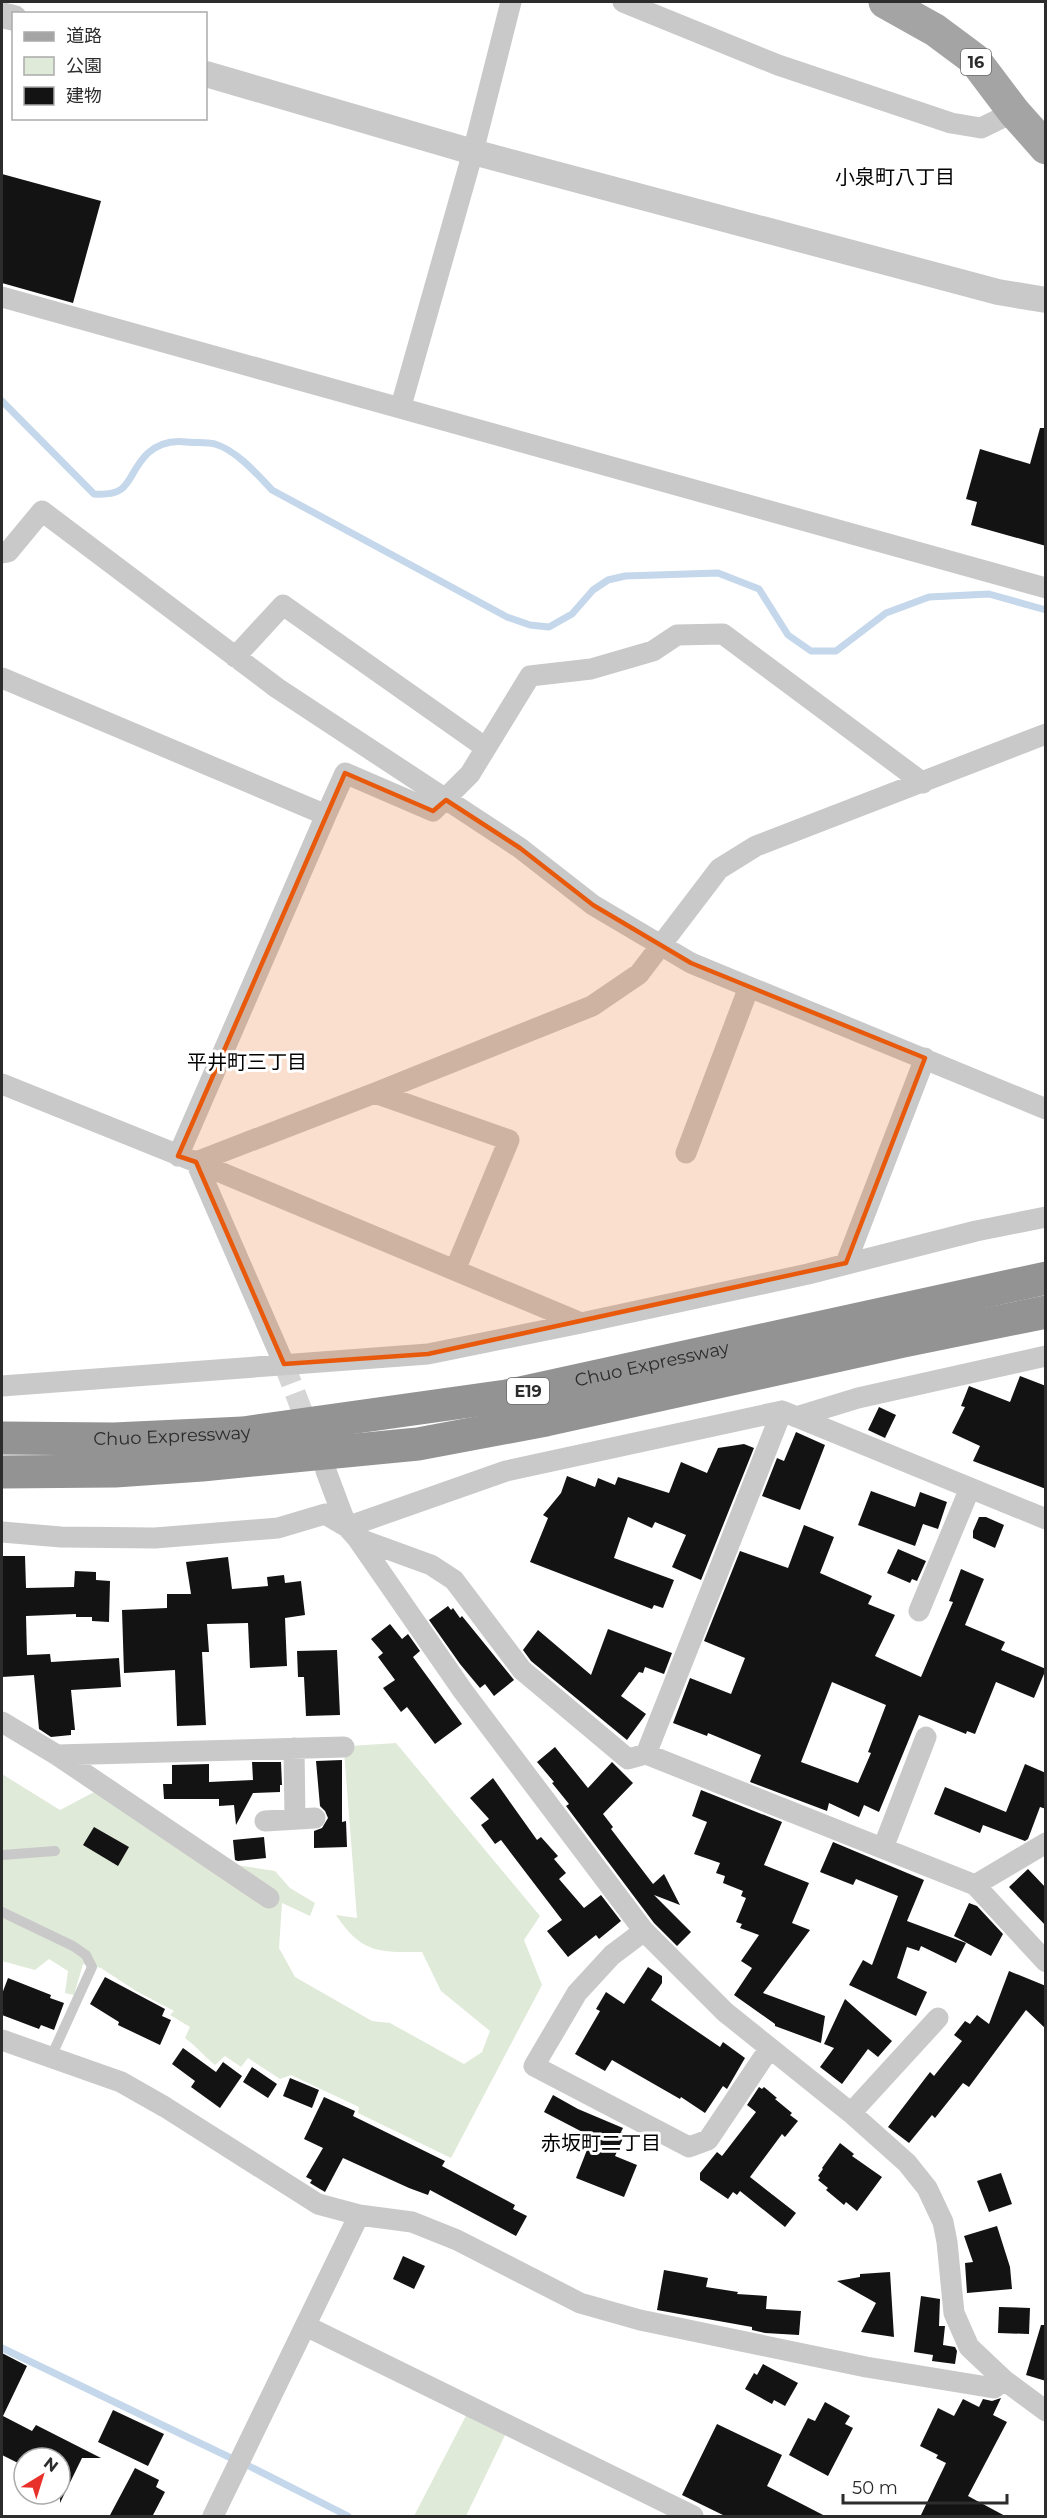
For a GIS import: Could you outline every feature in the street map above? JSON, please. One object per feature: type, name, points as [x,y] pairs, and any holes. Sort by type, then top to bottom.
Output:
[{"type":"highway","name":"Chuo Expressway","points":[[2,1438],[114,1439],[243,1433],[506,1396],[1046,1278]]},
{"type":"highway","name":"Chuo Expressway","points":[[2,1472],[115,1471],[418,1444],[546,1420],[1046,1312]]},
{"type":"main road","name":"16","points":[[885,2],[935,30],[974,59],[1014,112],[1046,148]]},
{"type":"street","points":[[400,406],[473,152],[511,2]]},
{"type":"street","points":[[623,2],[778,65],[951,123],[981,128],[1014,112]]},
{"type":"street","points":[[207,74],[473,152],[998,292],[1046,300]]},
{"type":"street","points":[[2,297],[400,406],[1046,588]]},
{"type":"street","points":[[2,553],[8,552],[42,511],[277,688],[520,848],[593,905],[691,963],[1046,1109]]},
{"type":"street","points":[[235,657],[283,605],[486,748]]},
{"type":"street","points":[[284,1364],[187,1159],[345,774],[433,811],[470,774],[531,676],[591,669],[653,651],[677,635],[723,634],[923,783]]},
{"type":"street","points":[[2,678],[327,815]]},
{"type":"street","points":[[187,1159],[375,1093],[592,1006],[639,974],[719,869],[756,846],[923,783],[1043,742]]},
{"type":"street","points":[[686,1153],[749,987]]},
{"type":"street","points":[[846,1263],[925,1058]]},
{"type":"street","points":[[2,1084],[582,1323]]},
{"type":"street","points":[[375,1093],[509,1140],[454,1270]]},
{"type":"street","points":[[2,1386],[428,1354],[808,1274],[976,1231],[1046,1217]]},
{"type":"street","points":[[352,1532],[506,1471],[789,1414],[1046,1356]]},
{"type":"street","points":[[789,1414],[1046,1519]]},
{"type":"street","points":[[646,1754],[789,1414]]},
{"type":"street","points":[[326,1471],[352,1532],[463,1691],[645,1931],[725,2012],[851,2114],[907,2163],[927,2188],[943,2222],[954,2313],[969,2347],[1004,2380],[1046,2411]]},
{"type":"street","points":[[920,1611],[970,1488]]},
{"type":"street","points":[[2,1532],[61,1538],[155,1538],[278,1528],[325,1514],[352,1532],[431,1565],[454,1580],[522,1670],[628,1759],[646,1754],[975,1885],[1046,1962]]},
{"type":"street","points":[[2,1722],[57,1755],[269,1898]]},
{"type":"street","points":[[883,1848],[926,1737]]},
{"type":"street","points":[[57,1755],[344,1746]]},
{"type":"street","points":[[265,1821],[305,1819],[294,1748]]},
{"type":"street","points":[[975,1885],[1046,1843]]},
{"type":"street","points":[[645,1931],[612,1955],[577,1993],[534,2066],[689,2147],[708,2139],[769,2049]]},
{"type":"street","points":[[851,2114],[938,2018]]},
{"type":"street","points":[[2,2040],[121,2082],[165,2107],[318,2204],[359,2215],[412,2222],[457,2240],[580,2303],[640,2320],[866,2367],[994,2388],[1004,2380]]},
{"type":"street","points":[[213,2517],[359,2215]]},
{"type":"street","points":[[306,2326],[693,2517]]},
{"type":"lane","points":[[2,1855],[55,1851]]},
{"type":"lane","points":[[2,1912],[73,1946],[86,1955],[92,1966],[51,2057]]},
{"type":"highlighted area","points":[[345,773],[433,811],[446,800],[520,848],[593,905],[691,963],[925,1058],[846,1263],[428,1354],[284,1364],[196,1162],[178,1156]]},
{"type":"green space","points":[[396,1743],[540,1916],[524,1940],[542,1985],[451,2158],[358,2113],[359,2107],[291,2075],[280,2079],[248,2058],[241,2067],[225,2056],[215,2065],[185,2038],[190,2027],[170,2015],[174,2011],[136,1991],[101,1968],[83,1964],[74,1995],[65,1993],[68,1971],[49,1959],[35,1970],[2,1961],[2,1774],[60,1810],[96,1791],[230,1864],[275,1871],[290,1888],[315,1903],[310,1916],[282,1903],[279,1948],[295,1977],[372,2021],[390,2023],[464,2064],[482,2052],[490,2031],[441,1991],[422,1952],[383,1951],[363,1944],[345,1928],[336,1915],[357,1918],[344,1751],[350,1746]]},
{"type":"green space","points":[[469,2410],[508,2429],[466,2516],[414,2516]]},
{"type":"building","points":[[2,174],[101,201],[73,303],[2,283]]},
{"type":"building","points":[[1040,428],[1046,428],[1046,546],[971,525],[977,502],[966,499],[980,449],[1030,464]]},
{"type":"building","points":[[1020,1376],[1046,1386],[1046,1489],[973,1461],[980,1446],[952,1433],[965,1407],[961,1406],[969,1386],[1010,1402]]},
{"type":"building","points":[[879,1407],[896,1415],[885,1438],[868,1430]]},
{"type":"building","points":[[796,1432],[825,1445],[800,1510],[762,1496],[777,1458],[784,1461]]},
{"type":"building","points":[[744,1444],[754,1448],[701,1580],[672,1567],[686,1535],[655,1522],[652,1528],[628,1517],[614,1558],[674,1580],[663,1608],[654,1605],[652,1609],[530,1562],[548,1518],[543,1515],[561,1493],[567,1476],[595,1487],[598,1478],[615,1485],[618,1477],[669,1493],[681,1462],[707,1473],[718,1448]]},
{"type":"building","points":[[871,1491],[915,1507],[920,1492],[947,1502],[938,1529],[923,1524],[915,1546],[858,1525]]},
{"type":"building","points":[[979,1517],[986,1517],[1004,1525],[995,1548],[973,1538],[973,1531]]},
{"type":"building","points":[[804,1525],[834,1537],[820,1573],[872,1596],[868,1604],[895,1615],[875,1656],[921,1677],[953,1602],[949,1601],[961,1569],[984,1579],[965,1625],[1005,1642],[1001,1650],[1046,1669],[1034,1698],[996,1682],[975,1734],[967,1731],[966,1734],[919,1715],[879,1812],[864,1805],[859,1817],[829,1803],[827,1811],[750,1782],[761,1755],[708,1733],[707,1736],[673,1723],[690,1678],[731,1694],[745,1658],[704,1641],[740,1551],[788,1568]],"holes":[[[832,1682],[886,1705],[868,1752],[871,1753],[858,1783],[801,1762]]]},
{"type":"building","points":[[898,1549],[926,1561],[917,1581],[912,1579],[910,1583],[887,1573]]},
{"type":"building","points":[[2,1556],[25,1556],[26,1588],[74,1587],[75,1571],[96,1572],[96,1580],[110,1581],[109,1622],[92,1621],[92,1617],[76,1617],[76,1614],[26,1616],[27,1655],[50,1654],[51,1662],[119,1658],[121,1687],[71,1690],[75,1730],[71,1730],[71,1735],[51,1737],[39,1729],[34,1675],[2,1677]]},
{"type":"building","points":[[228,1557],[232,1589],[268,1586],[267,1577],[284,1575],[285,1583],[301,1581],[305,1615],[285,1618],[287,1666],[250,1668],[248,1623],[207,1624],[209,1652],[202,1652],[206,1725],[177,1726],[175,1670],[124,1673],[122,1610],[167,1608],[167,1594],[191,1594],[186,1562]]},
{"type":"building","points":[[448,1606],[451,1610],[453,1608],[460,1618],[462,1616],[514,1680],[494,1696],[485,1684],[480,1688],[429,1620]]},
{"type":"building","points":[[390,1624],[402,1639],[408,1634],[420,1651],[413,1657],[462,1724],[435,1744],[407,1707],[401,1712],[383,1688],[395,1680],[378,1657],[383,1653],[371,1639]]},
{"type":"building","points":[[608,1629],[672,1653],[664,1674],[645,1667],[643,1673],[639,1672],[621,1696],[646,1714],[627,1740],[531,1661],[523,1650],[538,1630],[591,1675]]},
{"type":"building","points":[[337,1650],[340,1715],[306,1716],[304,1677],[298,1677],[297,1651]]},
{"type":"building","points":[[555,1747],[588,1788],[612,1762],[633,1783],[603,1814],[613,1827],[611,1829],[653,1884],[664,1874],[680,1905],[654,1895],[691,1932],[677,1946],[654,1923],[566,1806],[569,1804],[537,1762]]},
{"type":"building","points":[[342,1760],[342,1822],[346,1821],[347,1847],[314,1848],[314,1831],[322,1828],[328,1818],[320,1806],[316,1761]]},
{"type":"building","points":[[252,1762],[281,1762],[282,1785],[280,1785],[280,1792],[253,1793],[236,1825],[234,1805],[219,1806],[219,1799],[164,1799],[163,1784],[172,1784],[172,1765],[209,1764],[209,1782],[253,1780]]},
{"type":"building","points":[[1025,1764],[1046,1773],[1046,1809],[1040,1807],[1028,1839],[1025,1841],[983,1825],[980,1833],[934,1814],[945,1787],[1006,1812]]},
{"type":"building","points":[[493,1778],[537,1840],[541,1837],[558,1856],[554,1859],[566,1873],[559,1879],[584,1908],[601,1895],[621,1921],[599,1939],[596,1935],[568,1957],[547,1931],[562,1920],[501,1840],[495,1844],[481,1825],[489,1819],[470,1798]]},
{"type":"building","points":[[701,1790],[782,1822],[764,1865],[809,1883],[792,1923],[810,1930],[763,1993],[825,2016],[821,2043],[775,2026],[734,1995],[752,1968],[741,1961],[759,1935],[740,1928],[742,1924],[736,1922],[746,1898],[741,1896],[743,1891],[723,1883],[725,1876],[716,1873],[720,1863],[694,1854],[707,1822],[692,1816]]},
{"type":"building","points":[[94,1827],[129,1847],[118,1866],[83,1845]]},
{"type":"building","points":[[264,1837],[266,1858],[235,1860],[233,1840]]},
{"type":"building","points":[[833,1842],[924,1880],[907,1921],[966,1943],[956,1963],[921,1946],[919,1951],[907,1947],[897,1978],[927,1992],[916,2016],[849,1985],[863,1960],[872,1965],[898,1896],[856,1879],[853,1885],[820,1872]]},
{"type":"building","points":[[1028,1869],[1046,1888],[1046,1926],[1009,1887]]},
{"type":"building","points":[[969,1903],[977,1906],[1003,1934],[991,1956],[954,1936]]},
{"type":"building","points":[[648,1967],[662,1976],[662,1983],[651,2000],[720,2047],[723,2042],[745,2058],[727,2089],[723,2086],[705,2113],[681,2097],[680,2099],[612,2060],[605,2071],[575,2054],[600,2011],[596,2009],[606,1992],[624,2004]]},
{"type":"building","points":[[1009,1971],[1046,1986],[1046,2029],[1026,2010],[969,2087],[963,2083],[935,2118],[932,2115],[909,2143],[888,2127],[930,2072],[934,2076],[962,2041],[954,2035],[965,2021],[970,2024],[977,2015],[989,2024]]},
{"type":"building","points":[[105,1977],[165,2009],[162,2016],[171,2020],[160,2045],[118,2025],[119,2022],[90,2004]]},
{"type":"building","points":[[8,1978],[51,1995],[50,1998],[64,2003],[54,2030],[41,2025],[39,2029],[2,2015],[2,1994]]},
{"type":"building","points":[[845,1999],[892,2041],[878,2057],[868,2049],[842,2084],[820,2067],[834,2048],[824,2044]]},
{"type":"building","points":[[183,2048],[216,2072],[223,2062],[242,2076],[220,2108],[191,2087],[195,2081],[172,2064]]},
{"type":"building","points":[[252,2067],[277,2084],[268,2098],[243,2082]]},
{"type":"building","points":[[290,2078],[319,2090],[312,2108],[283,2096]]},
{"type":"building","points":[[759,2087],[762,2089],[764,2087],[777,2098],[775,2099],[798,2121],[785,2137],[782,2134],[750,2177],[796,2213],[785,2227],[740,2191],[737,2195],[733,2192],[728,2199],[700,2180],[700,2173],[717,2152],[722,2156],[756,2112],[747,2105]]},
{"type":"building","points":[[553,2095],[578,2109],[623,2128],[621,2132],[625,2134],[615,2156],[637,2165],[624,2197],[576,2178],[592,2137],[544,2112]]},
{"type":"building","points":[[324,2097],[355,2111],[353,2116],[445,2161],[442,2166],[515,2205],[513,2209],[527,2216],[516,2236],[430,2190],[428,2195],[343,2158],[325,2192],[310,2183],[312,2180],[306,2177],[323,2148],[304,2139]]},
{"type":"building","points":[[840,2143],[854,2154],[852,2156],[882,2177],[857,2211],[846,2202],[844,2205],[818,2180],[822,2168]]},
{"type":"building","points":[[1001,2173],[1012,2204],[989,2212],[977,2181]]},
{"type":"building","points":[[997,2226],[1010,2267],[1012,2289],[967,2293],[965,2263],[973,2262],[964,2236]]},
{"type":"building","points":[[403,2256],[425,2266],[414,2289],[393,2279]]},
{"type":"building","points":[[664,2270],[708,2278],[706,2287],[738,2292],[737,2294],[767,2296],[766,2309],[801,2311],[799,2335],[765,2333],[752,2330],[752,2327],[657,2310]]},
{"type":"building","points":[[890,2272],[894,2337],[861,2332],[876,2303],[837,2281],[860,2277],[860,2274]]},
{"type":"building","points":[[921,2296],[940,2299],[939,2326],[945,2326],[943,2345],[955,2347],[957,2351],[955,2364],[932,2361],[933,2355],[914,2352]]},
{"type":"building","points":[[999,2307],[1030,2308],[1029,2334],[998,2333]]},
{"type":"building","points":[[1041,2325],[1046,2325],[1046,2381],[1026,2375]]},
{"type":"building","points":[[2,2353],[27,2366],[3,2416],[32,2431],[36,2425],[101,2458],[82,2458],[72,2478],[72,2446],[12,2446],[12,2460],[2,2455]]},
{"type":"building","points":[[763,2364],[798,2383],[785,2406],[774,2400],[772,2404],[745,2389],[754,2373],[757,2375]]},
{"type":"building","points":[[1001,2398],[993,2415],[1007,2422],[968,2496],[1007,2517],[920,2517],[946,2463],[936,2458],[938,2455],[920,2446],[938,2408],[954,2416],[963,2399],[979,2407],[983,2399],[992,2401]]},
{"type":"building","points":[[825,2402],[850,2416],[845,2424],[853,2428],[828,2476],[789,2455],[808,2418],[815,2421]]},
{"type":"building","points":[[113,2410],[164,2434],[148,2466],[98,2442]]},
{"type":"building","points":[[717,2424],[782,2455],[767,2486],[827,2517],[727,2517],[682,2495]]},
{"type":"building","points":[[135,2468],[159,2480],[156,2487],[165,2492],[152,2517],[109,2517]]},
{"type":"waterway","points":[[2,401],[94,494],[107,494],[123,488],[148,453],[161,445],[176,441],[215,444],[239,457],[272,490],[507,617],[530,625],[549,627],[572,614],[593,590],[608,580],[625,576],[718,573],[759,589],[788,635],[811,651],[836,651],[886,613],[929,597],[989,594],[1046,610]]},
{"type":"waterway","points":[[2,2348],[231,2458]]},
{"type":"waterway","points":[[245,2464],[348,2516]]},
{"type":"tunnel","points":[[284,1364],[311,1434]]},
{"type":"district","name":"小泉町八丁目","points":[[895,177]]},
{"type":"district","name":"平井町三丁目","points":[[247,1062]]},
{"type":"district","name":"赤坂町二丁目","points":[[601,2143]]}]
